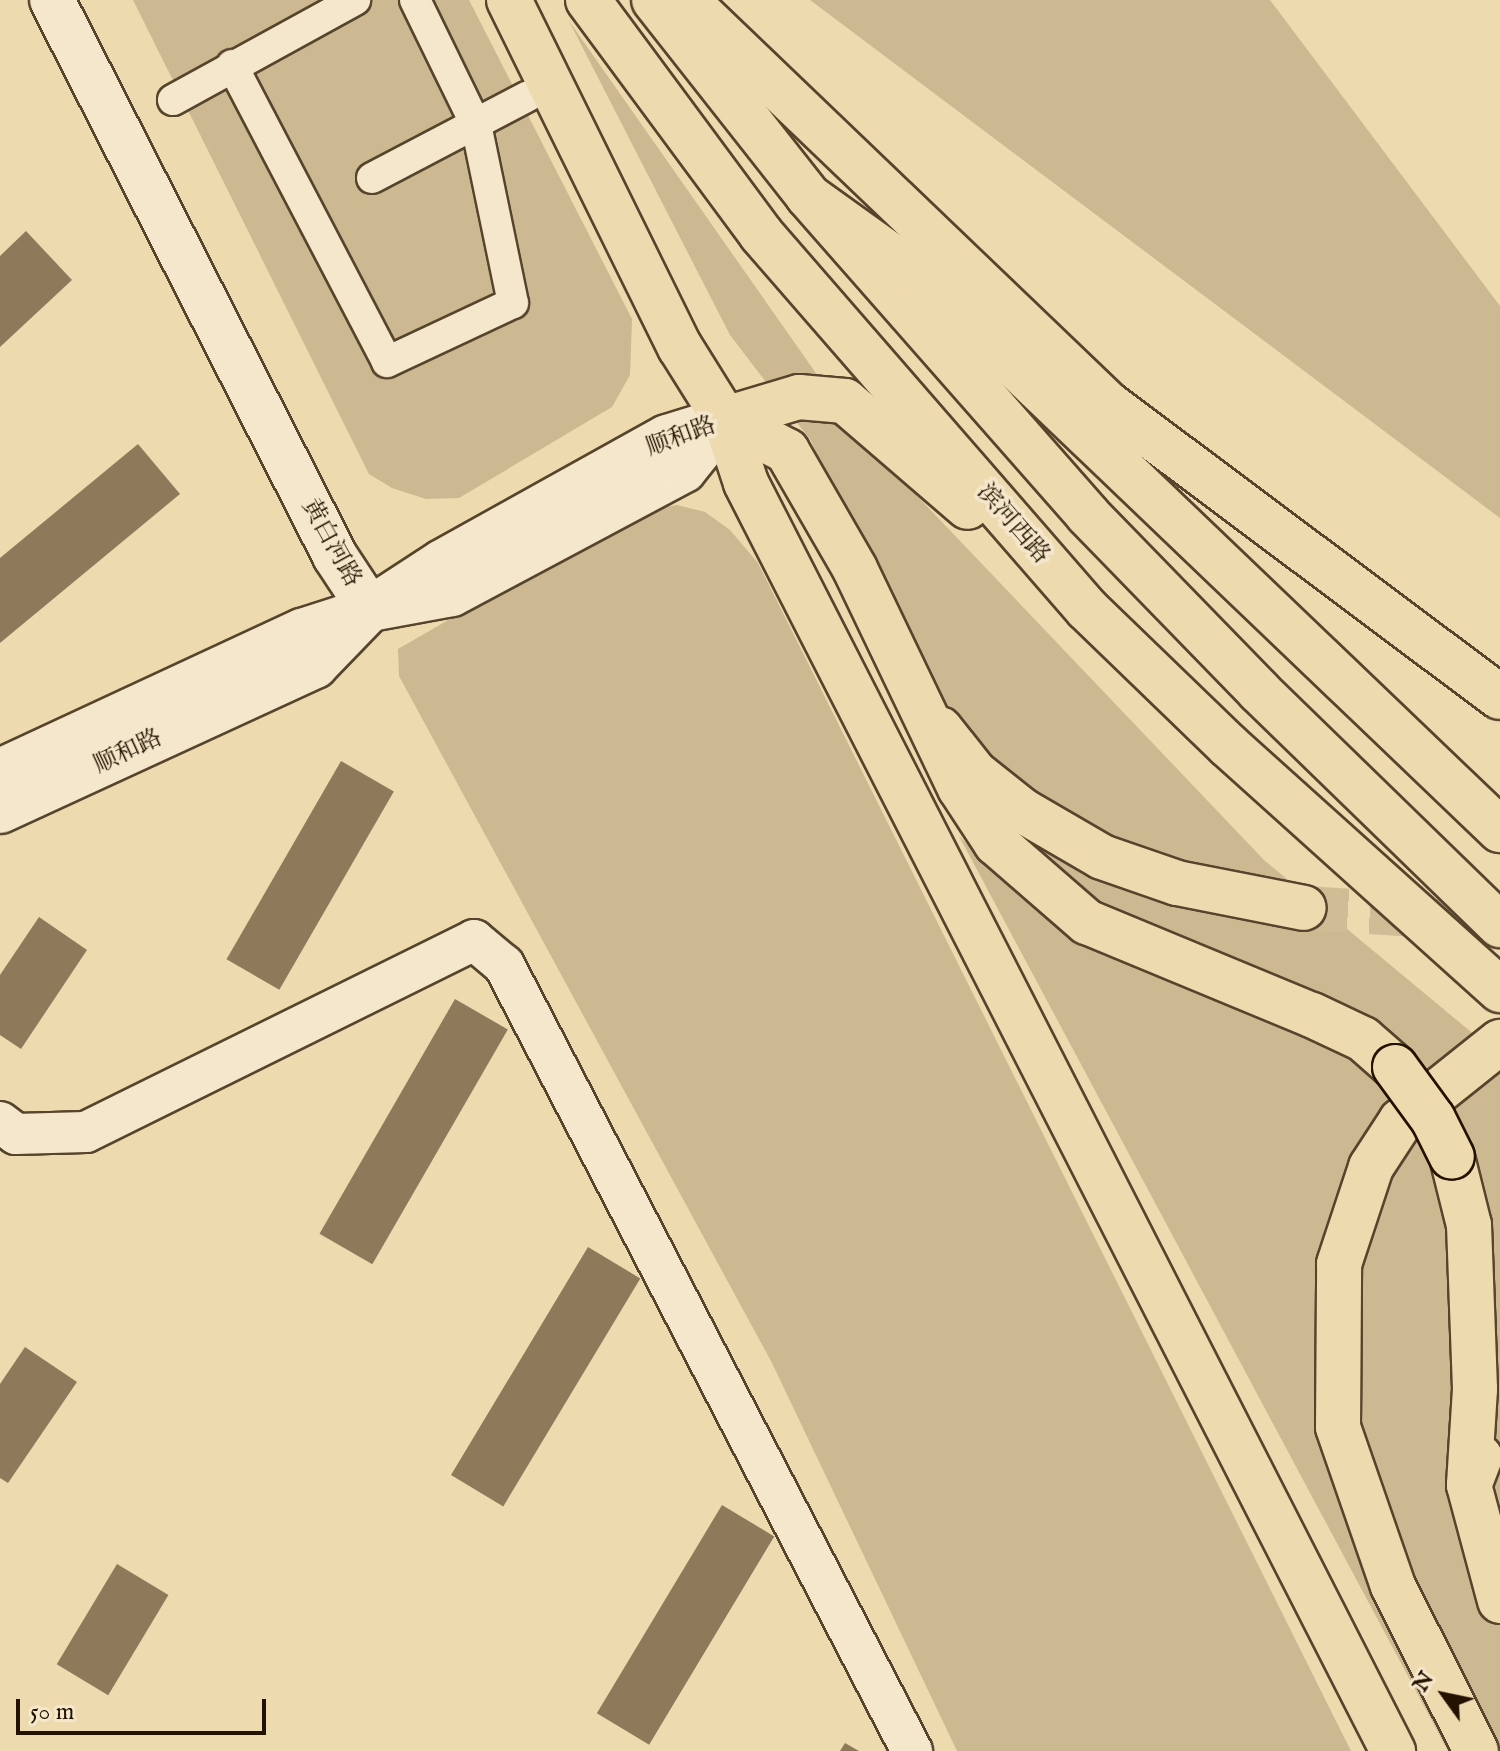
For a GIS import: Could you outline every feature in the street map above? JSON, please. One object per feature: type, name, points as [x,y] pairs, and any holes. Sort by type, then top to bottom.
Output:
[{"type":"main road","points":[[509,0],[680,347],[725,419],[746,483],[1393,1751]]},
{"type":"main road","name":"滨河西路","points":[[588,0],[761,234],[1087,609],[1229,746],[1500,990]]},
{"type":"main road","points":[[654,0],[808,196],[1088,515],[1259,691],[1500,925]]},
{"type":"main road","points":[[686,0],[1108,404],[1500,697]]},
{"type":"main road","points":[[808,196],[925,280],[1490,822]]},
{"type":"main road","points":[[725,419],[799,397],[845,401],[1087,609]]},
{"type":"main road","points":[[725,419],[787,451],[855,569],[960,788],[996,843],[1087,922],[1363,1039],[1395,1067],[1433,1119],[1452,1157],[1469,1225],[1475,1389],[1469,1485],[1500,1601]]},
{"type":"main road","points":[[920,703],[975,773],[1023,811],[1102,857],[1177,883],[1304,908]]},
{"type":"main road","points":[[1476,1751],[1393,1586],[1338,1427],[1339,1264],[1371,1167],[1401,1121],[1500,1042]]},
{"type":"main road","points":[[1469,1485],[1500,1412]]},
{"type":"street","name":"黄白河路","points":[[52,0],[335,556],[370,609]]},
{"type":"street","name":"黄白河路","points":[[79,0],[355,545],[370,609]]},
{"type":"street","points":[[173,100],[355,0]]},
{"type":"street","points":[[232,65],[387,362],[513,303],[476,125],[415,0]]},
{"type":"street","points":[[372,178],[528,96]]},
{"type":"street","name":"顺和路","points":[[0,771],[302,631],[370,609],[452,594],[684,470],[725,419]]},
{"type":"street","name":"顺和路","points":[[0,811],[315,666],[370,609]]},
{"type":"street","points":[[0,1122],[16,1134],[86,1132],[474,940],[504,965],[912,1751]]},
{"type":"shaded area","points":[[133,0],[469,0],[632,319],[630,375],[612,407],[459,498],[426,499],[392,488],[369,474]]},
{"type":"shaded area","points":[[810,0],[1270,0],[1500,306],[1500,518]]},
{"type":"shaded area","points":[[569,21],[860,436],[1264,860],[1500,1056],[1500,1751],[1448,1751],[959,836],[1018,895],[1088,945],[1029,844],[1111,876],[967,740],[913,661],[811,441],[730,335]]},
{"type":"shaded area","points":[[677,505],[705,512],[730,530],[758,563],[1351,1751],[957,1751],[772,1363],[399,676],[398,649],[634,513]]},
{"type":"building","points":[[26,231],[72,280],[0,347],[0,256]]},
{"type":"building","points":[[138,444],[180,494],[0,643],[0,558]]},
{"type":"building","points":[[341,761],[394,792],[279,990],[226,959]]},
{"type":"building","points":[[39,917],[87,950],[21,1049],[0,1035],[0,975]]},
{"type":"building","points":[[455,999],[508,1030],[372,1264],[320,1234]]},
{"type":"building","points":[[588,1247],[640,1278],[503,1506],[451,1475]]},
{"type":"building","points":[[25,1347],[77,1382],[8,1483],[0,1478],[0,1384]]},
{"type":"building","points":[[722,1505],[774,1536],[649,1745],[597,1713]]},
{"type":"building","points":[[117,1564],[168,1595],[108,1695],[57,1664]]},
{"type":"building","points":[[845,1743],[859,1751],[840,1751]]},
{"type":"tunnel","points":[[1304,908],[1500,920]]}]
